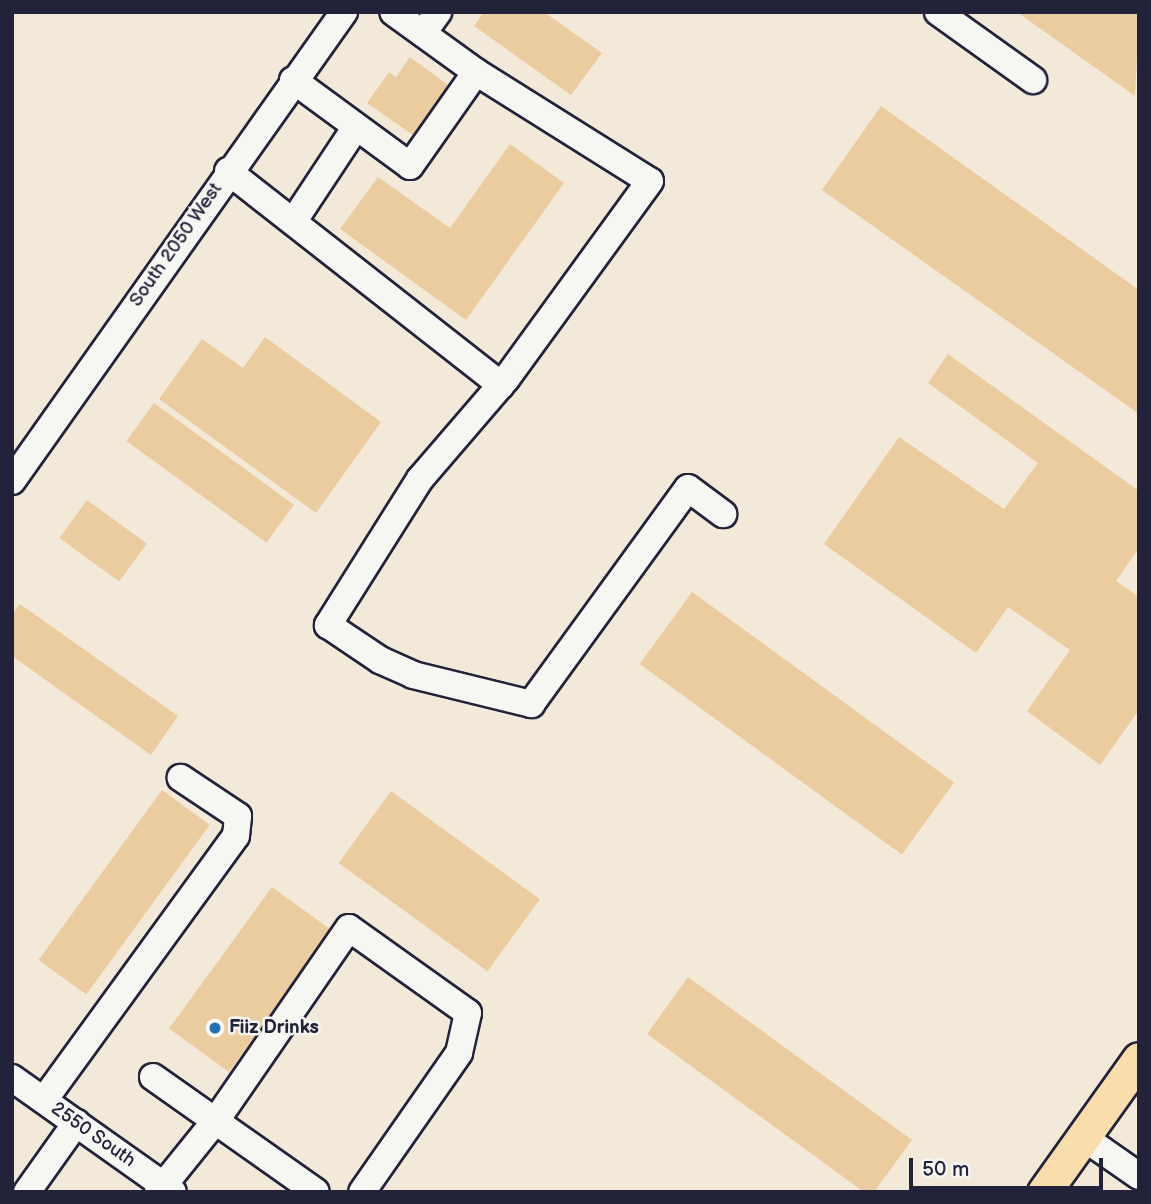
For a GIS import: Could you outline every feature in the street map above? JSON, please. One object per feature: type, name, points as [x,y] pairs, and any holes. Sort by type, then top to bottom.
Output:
[{"type":"main road","points":[[1044,1192],[1139,1059]]},
{"type":"street","name":"South 2050 West","points":[[12,481],[228,171],[344,12]]},
{"type":"street","points":[[393,12],[430,23],[476,72],[650,181],[501,385],[420,480],[328,625],[380,660],[413,675],[531,704],[688,488],[723,514]]},
{"type":"street","points":[[938,12],[1032,80]]},
{"type":"street","points":[[293,80],[410,166],[476,72]]},
{"type":"street","points":[[295,219],[356,127]]},
{"type":"street","points":[[228,171],[295,219],[501,385]]},
{"type":"street","points":[[44,1100],[236,836],[238,816],[181,778]]},
{"type":"street","points":[[165,1190],[349,928],[468,1013],[459,1053],[362,1192]]},
{"type":"street","points":[[153,1077],[217,1119],[316,1192]]},
{"type":"street","name":"2550 South","points":[[12,1078],[76,1122],[165,1190]]},
{"type":"street","points":[[27,1192],[76,1122]]},
{"type":"street","points":[[1083,1137],[1139,1176]]},
{"type":"building","points":[[484,12],[544,12],[602,53],[571,95],[474,26]]},
{"type":"building","points":[[1017,12],[1139,12],[1135,96]]},
{"type":"building","points":[[410,57],[448,85],[413,135],[367,103],[389,72],[396,77]]},
{"type":"building","points":[[881,106],[1139,290],[1139,414],[822,190]]},
{"type":"building","points":[[510,144],[564,183],[466,320],[340,229],[378,177],[450,228]]},
{"type":"building","points":[[265,337],[381,422],[316,513],[159,399],[202,339],[243,368]]},
{"type":"building","points":[[948,354],[1139,491],[1139,548],[1116,581],[1139,597],[1139,710],[1100,765],[1027,711],[1070,650],[1008,607],[976,653],[824,544],[899,437],[1004,509],[1038,463],[928,383]]},
{"type":"building","points":[[154,403],[294,505],[266,543],[126,441]]},
{"type":"building","points":[[87,500],[147,543],[119,582],[59,538]]},
{"type":"building","points":[[692,592],[954,782],[902,854],[640,664]]},
{"type":"building","points":[[20,604],[178,716],[151,755],[12,656],[12,615]]},
{"type":"building","points":[[162,790],[210,825],[86,995],[39,960]]},
{"type":"building","points":[[391,791],[540,899],[488,971],[339,863]]},
{"type":"building","points":[[272,887],[332,930],[229,1072],[169,1029]]},
{"type":"building","points":[[688,977],[912,1140],[874,1192],[864,1192],[647,1034]]},
{"type":"place","name":"Fiiz Drinks","points":[[215,1028]]}]
